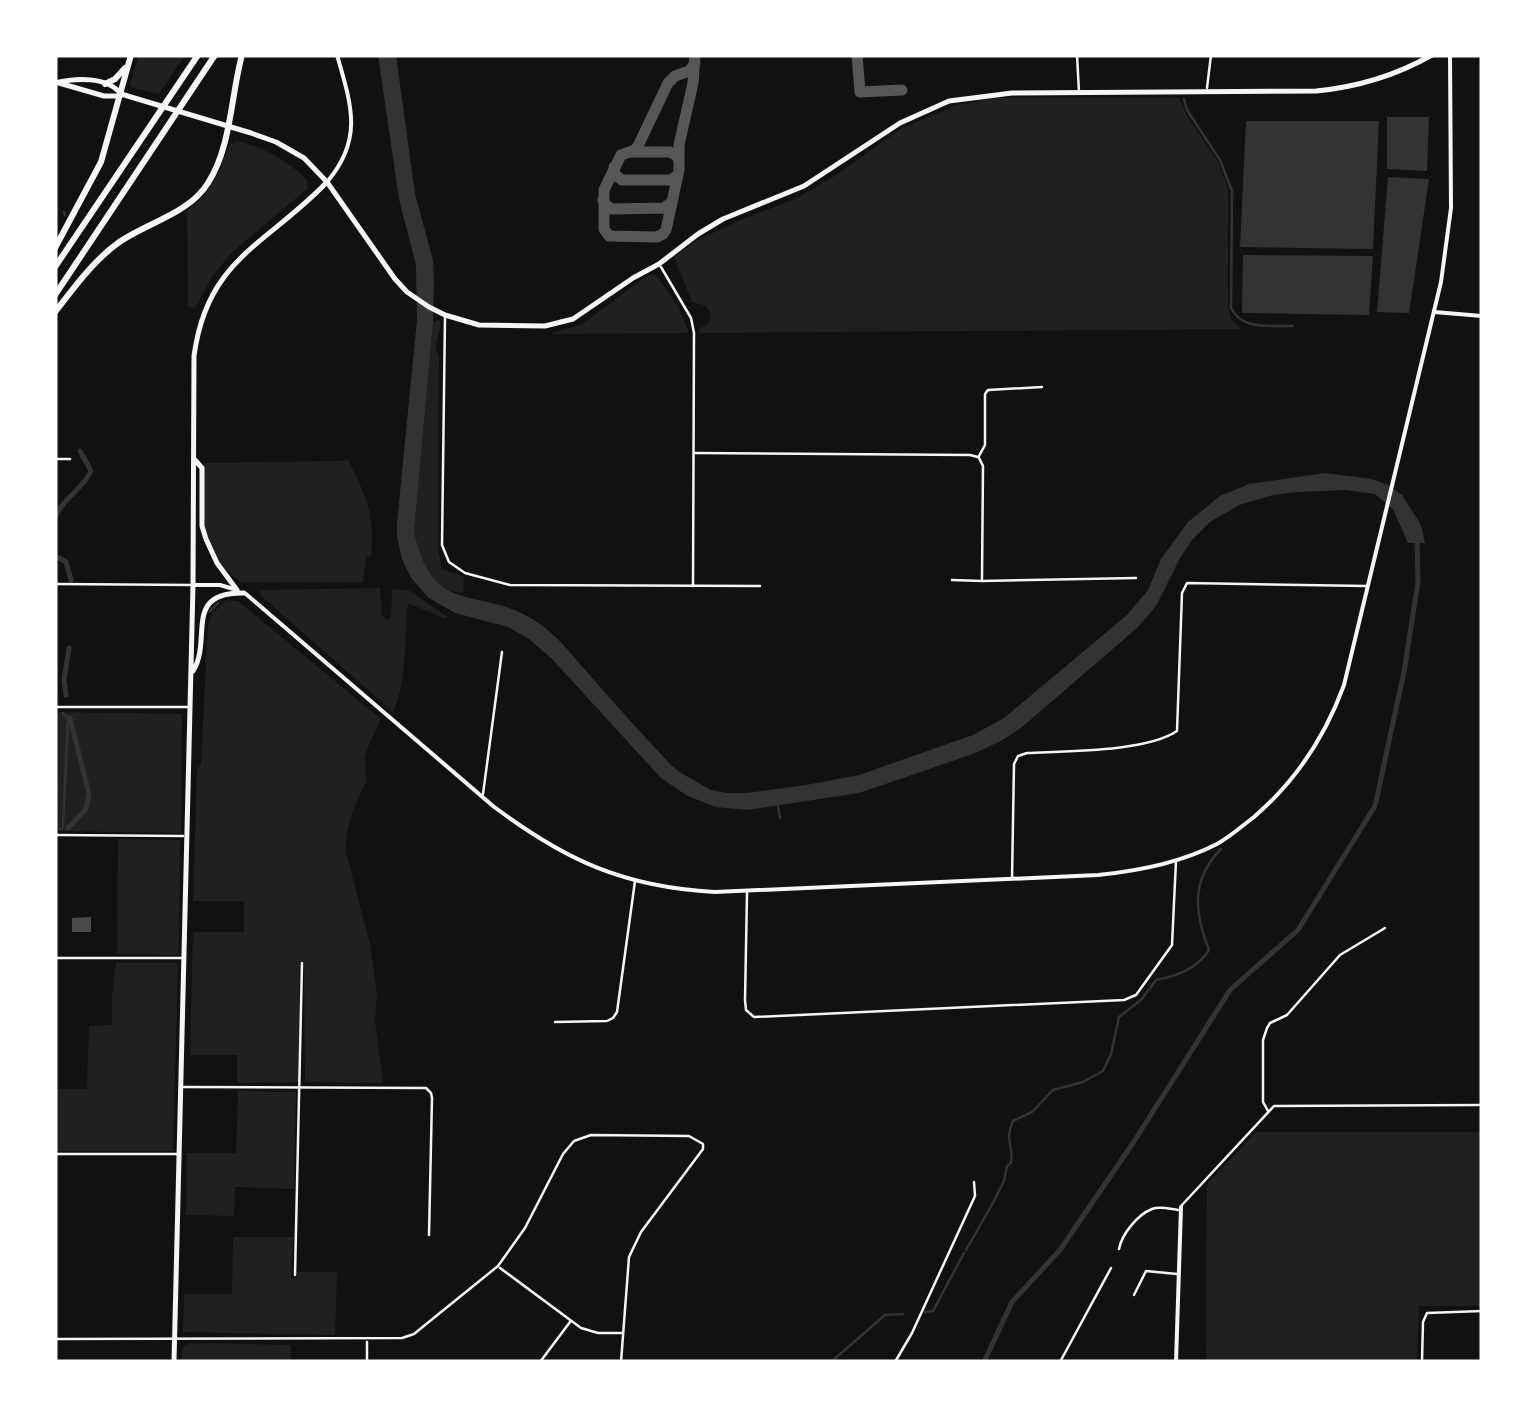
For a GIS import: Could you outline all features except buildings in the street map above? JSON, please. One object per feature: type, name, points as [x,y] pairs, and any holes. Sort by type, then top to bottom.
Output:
[{"type":"highway","points":[[55,266],[198,55]]},
{"type":"highway","points":[[55,295],[215,55]]},
{"type":"highway","points":[[55,312],[108,250],[185,206],[204,189],[214,172],[228,125],[242,55]]},
{"type":"highway","points":[[105,84],[115,79],[129,59]]},
{"type":"highway","points":[[55,248],[100,162],[129,59]]},
{"type":"main road","points":[[57,82],[104,96],[121,94],[276,142],[304,158],[327,182],[389,272],[418,300],[442,314],[470,323],[544,326],[573,319],[698,234],[804,186],[876,138],[928,108],[949,101],[991,94],[1316,91],[1343,88],[1400,72],[1432,55]]},
{"type":"main road","points":[[57,82],[68,78],[105,84],[121,94]]},
{"type":"main road","points":[[174,1362],[193,584],[194,356],[200,320],[234,262],[327,182]]},
{"type":"main road","points":[[194,458],[202,468],[202,526],[206,539],[218,564],[241,592]]},
{"type":"main road","points":[[191,673],[199,657],[200,624],[205,610],[214,599],[241,592]]},
{"type":"street","points":[[327,182],[338,168],[352,127],[351,104],[337,55]]},
{"type":"street","points":[[1077,55],[1079,92]]},
{"type":"street","points":[[1207,92],[1212,55]]},
{"type":"street","points":[[55,584],[220,585],[241,592],[482,797],[540,840],[603,871],[635,881],[690,891],[748,892],[1133,872],[1176,860],[1220,842],[1287,785],[1321,738],[1344,685],[1441,282],[1452,180],[1450,55]]},
{"type":"street","points":[[658,264],[691,318],[694,333],[694,587]]},
{"type":"street","points":[[1434,312],[1482,316]]},
{"type":"street","points":[[442,314],[442,545],[449,562],[488,581],[527,586],[760,586]]},
{"type":"street","points":[[978,457],[986,446],[988,390],[1042,387]]},
{"type":"street","points":[[694,454],[978,457],[983,466],[982,581]]},
{"type":"street","points":[[55,459],[70,459]]},
{"type":"street","points":[[952,580],[1136,578]]},
{"type":"street","points":[[1012,880],[1014,764],[1018,756],[1114,748],[1160,739],[1177,731],[1185,585],[1199,582],[1368,586]]},
{"type":"street","points":[[482,797],[502,652]]},
{"type":"street","points":[[55,707],[190,707]]},
{"type":"street","points":[[55,835],[187,836]]},
{"type":"street","points":[[748,892],[745,1000],[749,1014],[759,1017],[1124,1000],[1136,995],[1172,945],[1176,860]]},
{"type":"street","points":[[555,1022],[613,1018],[635,881]]},
{"type":"street","points":[[1268,1111],[1262,1102],[1263,1040],[1270,1023],[1287,1015],[1340,955],[1385,928]]},
{"type":"street","points":[[55,958],[185,958]]},
{"type":"street","points":[[296,1275],[302,963]]},
{"type":"street","points":[[182,1087],[428,1090],[432,1098],[429,1235]]},
{"type":"street","points":[[1176,1362],[1180,1208],[1268,1111],[1280,1105],[1482,1106]]},
{"type":"street","points":[[55,1339],[402,1338],[414,1334],[498,1266],[525,1228],[562,1154],[574,1141],[591,1135],[683,1134],[698,1140],[702,1149],[641,1232],[629,1258],[621,1362]]},
{"type":"street","points":[[55,1154],[180,1154]]},
{"type":"street","points":[[895,1362],[975,1196],[974,1182]]},
{"type":"street","points":[[1119,1249],[1121,1238],[1146,1212],[1180,1208]]},
{"type":"street","points":[[498,1266],[571,1321],[590,1331],[623,1333]]},
{"type":"street","points":[[1060,1362],[1111,1268]]},
{"type":"street","points":[[1134,1295],[1146,1271],[1178,1274]]},
{"type":"street","points":[[1422,1362],[1426,1314],[1482,1311]]},
{"type":"street","points":[[540,1362],[571,1321]]},
{"type":"street","points":[[367,1340],[367,1362]]},
{"type":"shaded area","points":[[139,55],[185,55],[159,94],[131,87]]},
{"type":"shaded area","points":[[378,55],[396,55],[415,194],[433,260],[433,323],[414,532],[422,559],[445,588],[513,610],[543,626],[672,766],[711,790],[747,793],[859,775],[973,735],[1004,718],[1127,615],[1148,590],[1161,559],[1188,522],[1220,496],[1249,484],[1325,473],[1372,479],[1402,495],[1421,525],[1425,543],[1408,543],[1393,509],[1375,494],[1346,490],[1297,492],[1239,505],[1210,522],[1192,540],[1156,606],[1137,628],[1001,741],[859,793],[748,810],[715,807],[686,795],[661,778],[529,639],[508,627],[455,613],[429,598],[411,578],[402,559],[397,523],[417,320],[416,265],[399,199]]},
{"type":"shaded area","points":[[996,98],[1179,98],[1218,162],[1228,188],[1228,309],[1232,320],[1242,329],[699,333],[709,323],[711,314],[706,306],[692,302],[674,257],[698,240],[795,199],[902,128],[957,105]]},
{"type":"shaded area","points":[[1387,117],[1429,117],[1427,171],[1387,169]]},
{"type":"shaded area","points":[[1246,121],[1379,121],[1373,249],[1240,247]]},
{"type":"shaded area","points":[[236,141],[283,161],[307,180],[308,188],[230,254],[195,308],[188,307],[187,211],[208,189],[229,145]]},
{"type":"shaded area","points":[[1388,177],[1429,179],[1409,313],[1377,312]]},
{"type":"shaded area","points":[[1243,255],[1373,256],[1369,315],[1242,313]]},
{"type":"shaded area","points":[[655,274],[678,306],[689,333],[550,334],[582,324],[648,275]]},
{"type":"shaded area","points":[[437,320],[438,549],[442,569],[464,577],[463,593],[442,586],[428,573],[414,532],[433,323]]},
{"type":"shaded area","points":[[348,459],[370,516],[371,556],[366,557],[363,582],[240,582],[219,562],[205,525],[204,463]]},
{"type":"shaded area","points":[[380,588],[382,615],[387,621],[391,617],[392,589],[410,591],[448,617],[408,603],[403,675],[393,712],[260,595],[261,590]]},
{"type":"shaded area","points":[[226,600],[238,601],[381,719],[368,749],[367,780],[349,824],[346,852],[370,944],[383,1083],[305,1082],[304,961],[300,962],[298,1082],[237,1083],[237,1055],[190,1055],[193,932],[244,932],[244,901],[193,901],[197,769],[201,764],[208,624]]},
{"type":"shaded area","points":[[55,712],[182,714],[181,833],[55,831]]},
{"type":"shaded area","points":[[118,839],[180,840],[179,955],[117,954]]},
{"type":"shaded area","points":[[116,963],[178,963],[173,1151],[55,1151],[55,1089],[87,1089],[89,1026],[112,1025]]},
{"type":"shaded area","points":[[238,1091],[296,1092],[294,1189],[235,1187],[234,1216],[186,1215],[187,1153],[236,1153]]},
{"type":"shaded area","points":[[1256,1132],[1482,1132],[1482,1306],[1419,1306],[1417,1362],[1206,1362],[1207,1184]]},
{"type":"shaded area","points":[[233,1237],[293,1237],[291,1278],[297,1278],[297,1272],[337,1272],[335,1335],[183,1332],[184,1294],[232,1294]]},
{"type":"shaded area","points":[[190,1343],[291,1345],[290,1362],[181,1362],[182,1348]]},
{"type":"waterway","points":[[1184,99],[1187,110],[1220,160],[1232,191],[1231,308],[1250,324],[1293,326]]},
{"type":"waterway","points":[[55,518],[91,471],[80,451]]},
{"type":"waterway","points":[[984,1362],[1012,1302],[1060,1250],[1230,990],[1298,930],[1375,806],[1404,672],[1418,582],[1417,537]]},
{"type":"waterway","points":[[55,556],[66,562],[71,580]]},
{"type":"waterway","points":[[210,611],[218,603]]},
{"type":"waterway","points":[[66,695],[69,648]]},
{"type":"waterway","points":[[61,829],[68,718],[63,713]]},
{"type":"waterway","points":[[68,828],[86,809],[89,794],[70,718]]},
{"type":"waterway","points":[[778,806],[780,818]]},
{"type":"waterway","points":[[995,1199],[1011,1163],[1009,1133],[1013,1121],[1032,1112],[1053,1090],[1083,1082],[1103,1071],[1119,1017],[1141,1000],[1156,980],[1186,971],[1209,950],[1200,923],[1198,897],[1204,872],[1221,849]]},
{"type":"waterway","points":[[966,1250],[994,1201]]},
{"type":"waterway","points":[[925,1312],[933,1311],[964,1253]]},
{"type":"waterway","points":[[831,1362],[885,1315],[903,1314]]},
{"type":"taxiway","points":[[695,55],[694,62],[694,65],[694,76],[693,83],[679,145],[679,170],[666,230],[657,237],[609,236],[604,229],[604,190],[621,155],[638,146],[668,83],[689,71],[695,63]]},
{"type":"taxiway","points":[[857,55],[860,92],[902,90]]},
{"type":"taxiway","points":[[630,152],[670,152],[679,161]]},
{"type":"taxiway","points":[[614,167],[615,175],[622,180],[671,180],[678,175]]},
{"type":"taxiway","points":[[603,200],[612,209],[664,208],[672,202]]}]
